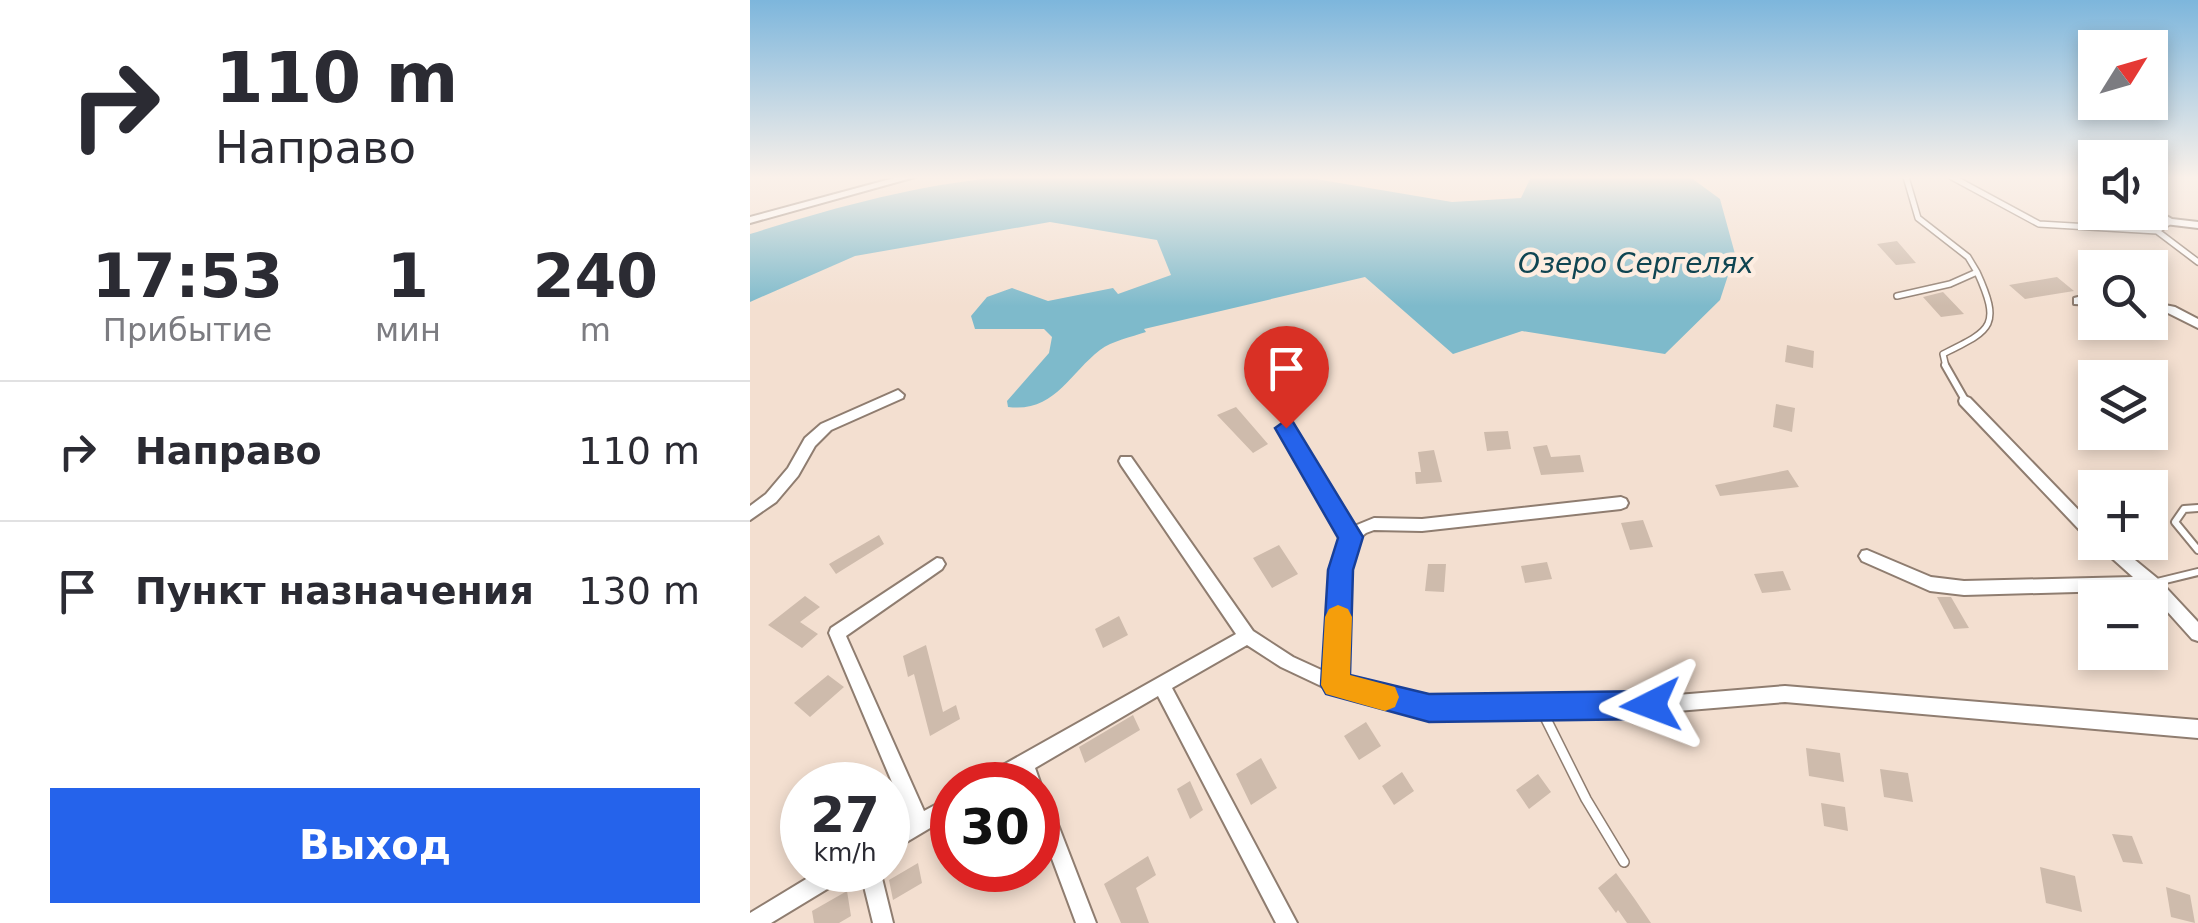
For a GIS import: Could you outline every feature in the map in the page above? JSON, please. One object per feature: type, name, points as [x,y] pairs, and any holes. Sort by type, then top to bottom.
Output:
[{"type":"street","points":[[2169,222],[2198,225]]},
{"type":"street","points":[[2168,309],[2198,324]]},
{"type":"street","points":[[750,514],[771,498],[793,472],[810,442],[826,428],[898,395]]},
{"type":"street","points":[[1965,401],[2078,518]]},
{"type":"street","points":[[1286,428],[1350,537]]},
{"type":"street","points":[[1126,461],[1247,636],[1288,662],[1336,685],[1429,708],[1618,708],[1785,694],[2198,728]]},
{"type":"street","points":[[1336,685],[1340,570],[1350,537],[1360,528],[1374,524],[1422,525],[1621,502]]},
{"type":"street","points":[[1867,556],[1930,584],[1964,588],[2078,586]]},
{"type":"street","points":[[2123,560],[2147,580]]},
{"type":"street","points":[[920,825],[838,634],[937,564]]},
{"type":"street","points":[[2168,601],[2198,634]]},
{"type":"street","points":[[1026,762],[1247,636]]},
{"type":"street","points":[[1162,684],[1286,923]]},
{"type":"street","points":[[910,830],[930,819]]},
{"type":"street","points":[[1060,855],[1086,923]]},
{"type":"street","points":[[752,923],[803,892]]},
{"type":"street","points":[[875,892],[883,923]]},
{"type":"lane","points":[[1921,220],[1968,257],[1992,306],[1988,324],[1976,340],[1943,354],[1946,369],[1965,401]]},
{"type":"lane","points":[[2033,220],[2056,228],[2157,231],[2198,262]]},
{"type":"lane","points":[[2157,231],[2169,222]]},
{"type":"lane","points":[[1897,296],[1950,284],[1977,272]]},
{"type":"lane","points":[[2198,508],[2184,510],[2175,522],[2198,550]]},
{"type":"lane","points":[[2167,580],[2198,572]]},
{"type":"lane","points":[[1541,708],[1586,799],[1624,862]]},
{"type":"water","name":"Озеро Сергелях","points":[[795,220],[1726,220],[1735,254],[1720,300],[1665,354],[1522,331],[1453,354],[1365,277],[1144,329],[1146,332],[1105,347],[1049,398],[1024,407],[1008,407],[1007,401],[1049,353],[1052,337],[1044,329],[975,329],[971,316],[987,297],[1012,288],[1048,301],[1113,288],[1118,294],[1171,275],[1157,240],[1050,222],[855,256],[750,302],[750,234]]},
{"type":"building","points":[[1897,241],[1916,263],[1896,265],[1877,244]]},
{"type":"building","points":[[2057,277],[2074,291],[2025,299],[2009,285]]},
{"type":"building","points":[[1943,292],[1964,314],[1941,317],[1923,297]]},
{"type":"building","points":[[1787,345],[1814,351],[1813,368],[1785,362]]},
{"type":"building","points":[[1776,404],[1795,408],[1792,432],[1773,427]]},
{"type":"building","points":[[1236,407],[1268,444],[1253,453],[1217,415]]},
{"type":"building","points":[[1508,431],[1511,449],[1487,451],[1484,432]]},
{"type":"building","points":[[1547,445],[1551,457],[1580,455],[1584,472],[1541,475],[1533,447]]},
{"type":"building","points":[[1434,450],[1442,482],[1416,484],[1415,472],[1421,472],[1418,452]]},
{"type":"building","points":[[1788,470],[1799,487],[1720,496],[1715,485]]},
{"type":"building","points":[[1643,520],[1653,547],[1630,550],[1621,523]]},
{"type":"building","points":[[879,535],[884,544],[836,574],[829,564]]},
{"type":"building","points":[[1279,545],[1298,574],[1272,588],[1253,558]]},
{"type":"building","points":[[1547,562],[1552,579],[1525,583],[1521,566]]},
{"type":"building","points":[[1428,564],[1446,564],[1444,592],[1425,591]]},
{"type":"building","points":[[1783,571],[1791,590],[1762,593],[1754,574]]},
{"type":"building","points":[[805,596],[820,607],[800,622],[818,634],[802,648],[768,625]]},
{"type":"building","points":[[1937,597],[1951,597],[1969,628],[1954,629]]},
{"type":"building","points":[[1119,616],[1128,635],[1103,648],[1095,629]]},
{"type":"building","points":[[926,645],[943,712],[956,705],[960,719],[930,736],[914,674],[908,677],[903,656]]},
{"type":"building","points":[[828,675],[844,687],[810,717],[794,703]]},
{"type":"building","points":[[1133,715],[1140,730],[1085,763],[1079,747]]},
{"type":"building","points":[[1366,722],[1381,746],[1359,760],[1344,736]]},
{"type":"building","points":[[1806,748],[1840,753],[1844,782],[1809,776]]},
{"type":"building","points":[[1261,758],[1277,788],[1251,805],[1236,774]]},
{"type":"building","points":[[1880,769],[1908,773],[1913,802],[1884,797]]},
{"type":"building","points":[[1402,772],[1414,791],[1394,805],[1382,786]]},
{"type":"building","points":[[1538,774],[1551,792],[1529,809],[1516,790]]},
{"type":"building","points":[[1190,781],[1203,810],[1190,819],[1177,789]]},
{"type":"building","points":[[1821,803],[1845,807],[1848,831],[1824,826]]},
{"type":"building","points":[[2112,834],[2132,836],[2143,864],[2123,862]]},
{"type":"building","points":[[1148,856],[1156,875],[1136,888],[1149,923],[1121,923],[1104,884]]},
{"type":"building","points":[[918,863],[922,883],[910,890],[910,868]]},
{"type":"building","points":[[2040,867],[2075,876],[2082,912],[2046,903]]},
{"type":"building","points":[[1616,873],[1651,923],[1627,923],[1598,888]]},
{"type":"building","points":[[2166,887],[2190,895],[2195,923],[2171,917]]},
{"type":"building","points":[[847,892],[851,916],[839,923],[814,923],[812,911]]},
{"type":"slow traffic","points":[[1338,617],[1336,685],[1385,697]]},
{"type":"route","points":[[1286,428],[1350,537],[1340,570],[1336,685],[1429,708],[1651,705]]}]
